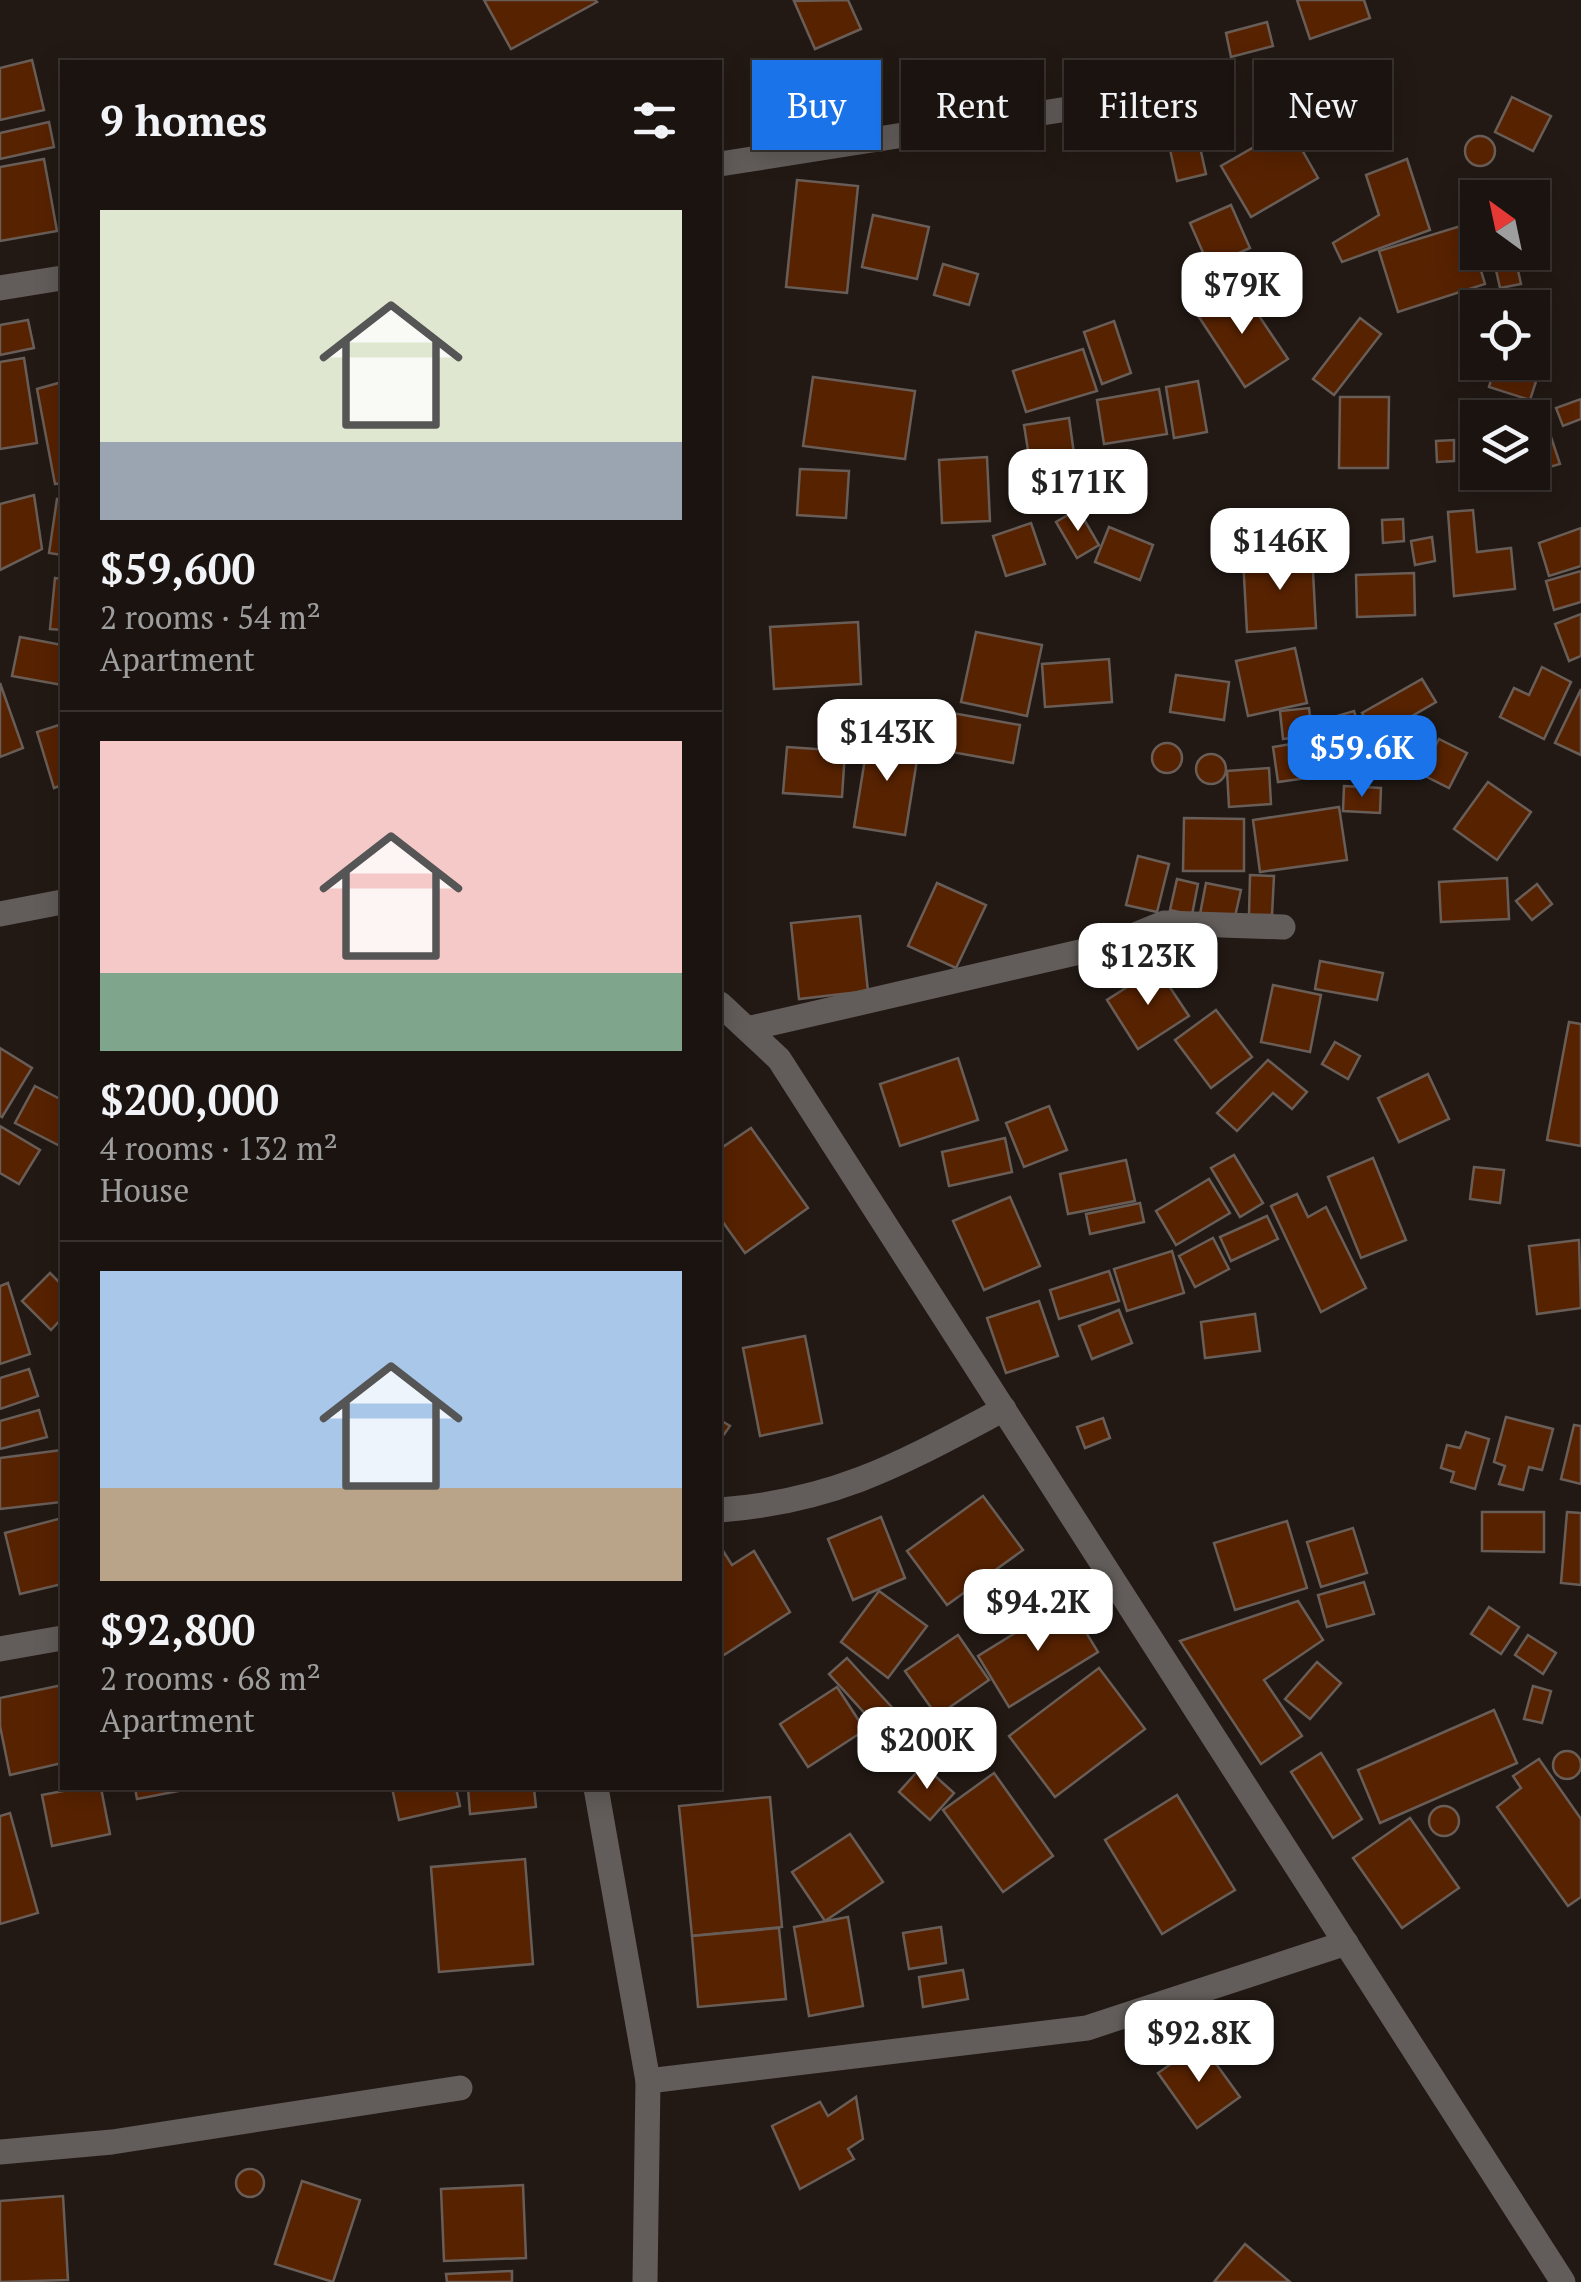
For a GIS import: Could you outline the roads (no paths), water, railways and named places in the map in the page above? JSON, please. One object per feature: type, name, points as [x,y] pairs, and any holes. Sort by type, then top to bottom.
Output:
[{"type":"street","points":[[722,164],[1064,110]]},
{"type":"street","points":[[0,288],[60,278]]},
{"type":"street","points":[[0,914],[60,902]]},
{"type":"street","points":[[747,1029],[1110,945],[1164,923],[1282,926]]},
{"type":"street","points":[[722,1006],[779,1059],[1563,2282]]},
{"type":"street","points":[[722,1510],[780,1506],[877,1476],[1004,1409]]},
{"type":"street","points":[[0,1648],[60,1638]]},
{"type":"street","points":[[596,1790],[648,2081],[645,2282]]},
{"type":"street","points":[[648,2081],[1087,2028],[1346,1944]]},
{"type":"street","points":[[0,2152],[112,2142],[460,2088]]}]
